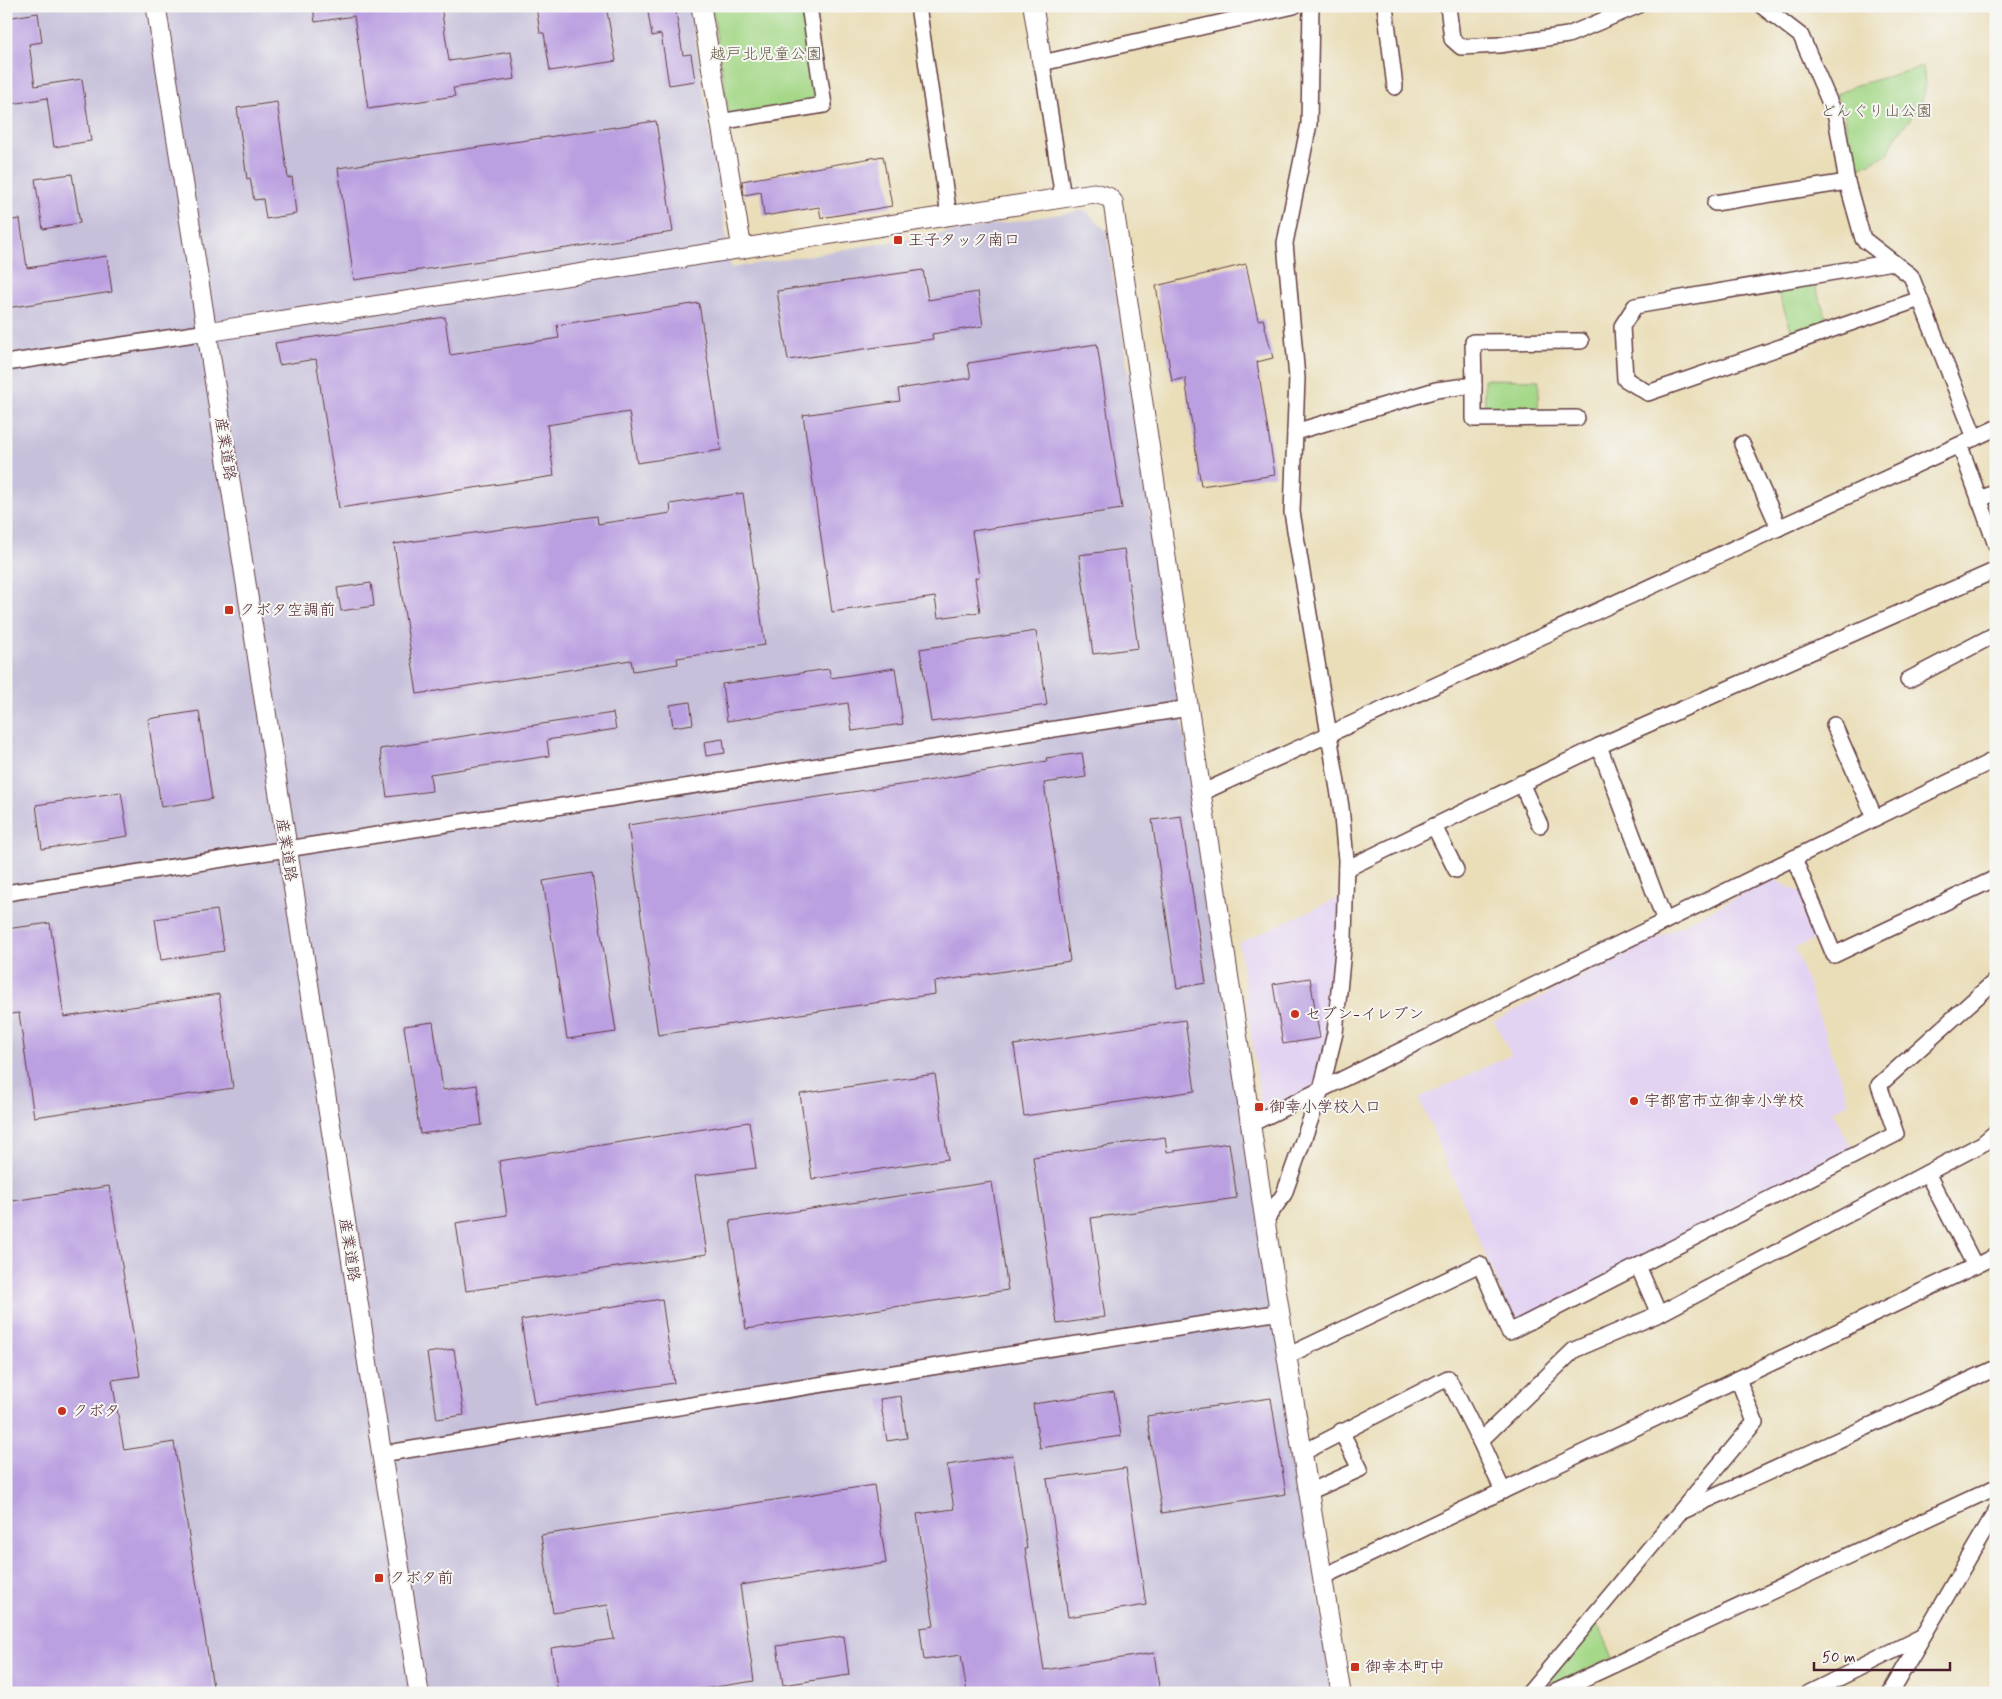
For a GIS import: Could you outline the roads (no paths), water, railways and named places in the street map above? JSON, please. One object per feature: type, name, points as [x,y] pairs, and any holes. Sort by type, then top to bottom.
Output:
[{"type":"street","name":"産業道路","points":[[156,6],[286,850],[419,1693]]},
{"type":"street","points":[[701,6],[719,122],[742,249]]},
{"type":"street","points":[[719,122],[824,105],[809,6]]},
{"type":"street","points":[[918,6],[949,216]]},
{"type":"street","points":[[1033,6],[1063,198]]},
{"type":"street","points":[[1042,63],[1294,6]]},
{"type":"street","points":[[1265,1221],[1284,1194],[1321,1090],[1335,1033],[1344,939],[1346,869],[1340,807],[1330,734],[1292,512],[1297,378],[1285,243],[1309,124],[1311,6]]},
{"type":"street","points":[[1385,6],[1395,87]]},
{"type":"street","points":[[1448,6],[1452,40],[1461,47],[1500,45],[1568,35],[1611,11],[1636,6]]},
{"type":"street","points":[[1762,6],[1801,36],[1836,117],[1847,182],[1863,239],[1911,276],[1975,438]]},
{"type":"street","points":[[1715,203],[1847,182]]},
{"type":"street","points":[[6,363],[1063,198],[1101,194],[1108,196],[1116,209],[1265,1221],[1341,1693]]},
{"type":"street","points":[[1893,262],[1635,306],[1622,326],[1625,379],[1648,393],[1920,299]]},
{"type":"street","points":[[1577,418],[1474,419],[1473,342],[1581,341]]},
{"type":"street","points":[[1295,432],[1436,390],[1474,385]]},
{"type":"street","points":[[1201,793],[1996,428]]},
{"type":"street","points":[[1742,444],[1779,528]]},
{"type":"street","points":[[1960,446],[1996,545]]},
{"type":"street","points":[[1979,500],[1996,492]]},
{"type":"street","points":[[1346,869],[1599,746],[1996,570]]},
{"type":"street","points":[[1908,680],[1996,634]]},
{"type":"street","points":[[6,893],[1189,708]]},
{"type":"street","points":[[1834,725],[1875,818]]},
{"type":"street","points":[[1599,746],[1666,921]]},
{"type":"street","points":[[1251,1124],[1996,759]]},
{"type":"street","points":[[1521,784],[1540,825]]},
{"type":"street","points":[[1434,826],[1456,870]]},
{"type":"street","points":[[1794,858],[1834,955],[1996,878]]},
{"type":"street","points":[[1287,1356],[1480,1264],[1509,1332],[1896,1134],[1879,1085],[1996,980]]},
{"type":"street","points":[[1480,1441],[1574,1350],[1659,1314],[1982,1144],[1996,1132]]},
{"type":"street","points":[[1927,1173],[1975,1266]]},
{"type":"street","points":[[1322,1577],[1996,1256]]},
{"type":"street","points":[[1638,1266],[1659,1314]]},
{"type":"street","points":[[382,1454],[1280,1312]]},
{"type":"street","points":[[1679,1513],[1996,1368]]},
{"type":"street","points":[[1302,1453],[1341,1431],[1448,1378],[1503,1491]]},
{"type":"street","points":[[1529,1693],[1755,1422],[1738,1379]]},
{"type":"street","points":[[1309,1492],[1360,1469],[1341,1431]]},
{"type":"street","points":[[1553,1693],[1996,1487]]},
{"type":"street","points":[[1890,1693],[1996,1511]]},
{"type":"street","points":[[1809,1693],[1922,1637]]},
{"type":"place","name":"王子タック南口","points":[[898,240]]},
{"type":"place","name":"クボタ空調前","points":[[229,610]]},
{"type":"place","name":"セブン-イレブン","points":[[1295,1014]]},
{"type":"place","name":"宇都宮市立御幸小学校","points":[[1634,1101]]},
{"type":"place","name":"御幸小学校入口","points":[[1259,1107]]},
{"type":"place","name":"クボタ","points":[[62,1411]]},
{"type":"place","name":"クボタ前","points":[[379,1578]]},
{"type":"place","name":"御幸本町中","points":[[1355,1667]]},
{"type":"park label","name":"越戸北児童公園","points":[[766,54]]},
{"type":"park label","name":"どんぐり山公園","points":[[1876,111]]}]
